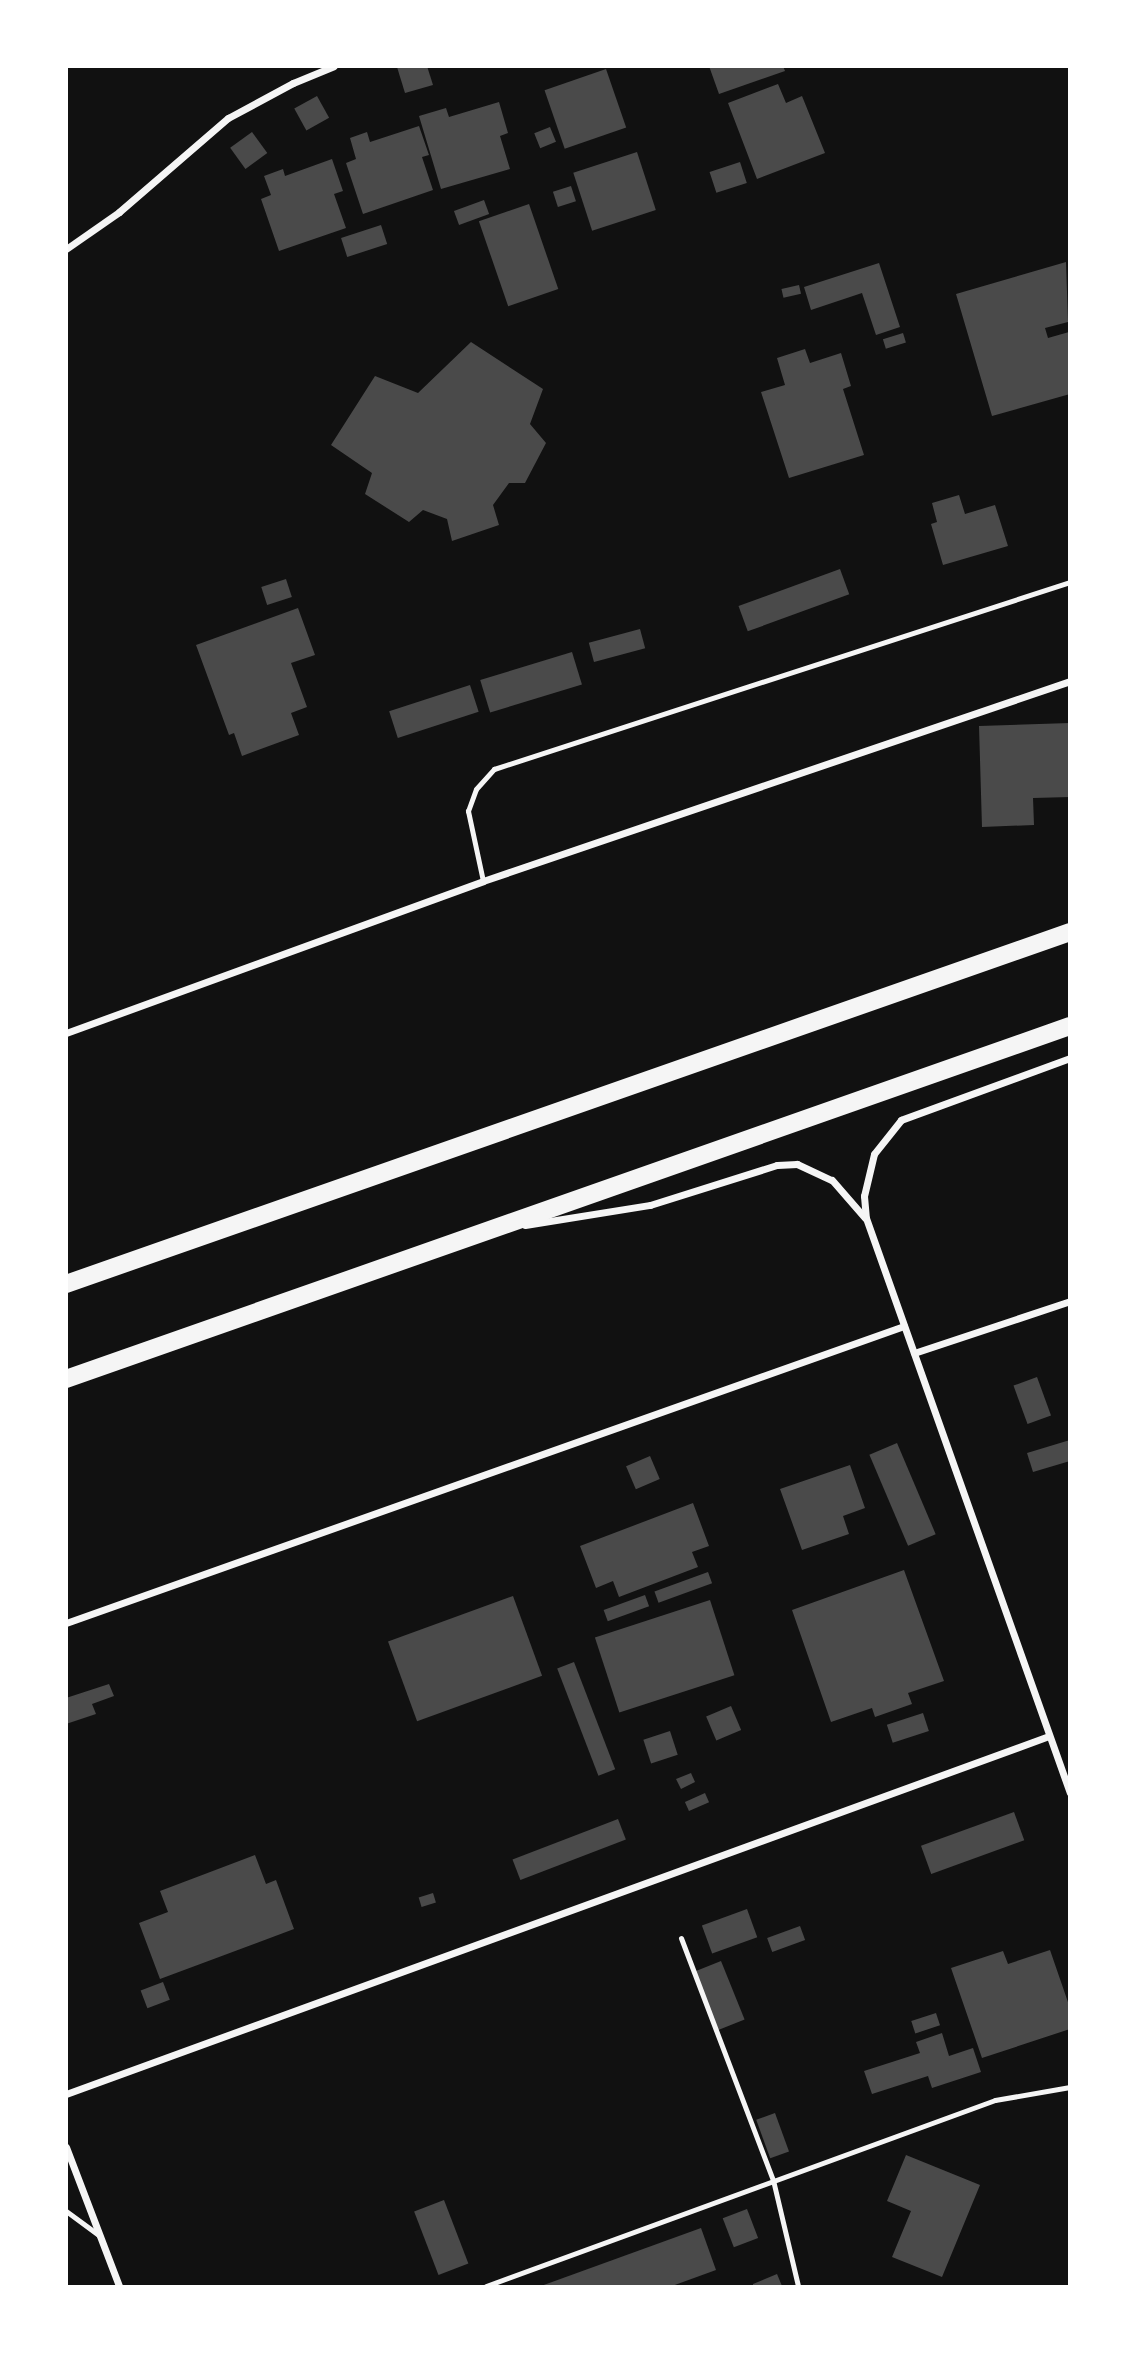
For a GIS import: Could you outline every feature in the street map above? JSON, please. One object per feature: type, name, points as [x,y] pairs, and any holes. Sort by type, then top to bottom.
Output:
[{"type":"main road","points":[[66,1284],[1069,932]]},
{"type":"main road","points":[[66,1379],[1069,1026]]},
{"type":"street","points":[[66,249],[119,212],[229,118],[282,88],[334,66]]},
{"type":"street","points":[[66,1032],[483,881],[1069,681]]},
{"type":"street","points":[[1069,1058],[901,1120],[880,1145],[867,1175],[866,1218],[1069,1793]]},
{"type":"street","points":[[492,1227],[611,1214],[787,1164],[816,1169],[832,1180],[866,1218]]},
{"type":"street","points":[[914,1353],[1069,1301]]},
{"type":"street","points":[[66,1623],[904,1326]]},
{"type":"street","points":[[66,2094],[1049,1736]]},
{"type":"street","points":[[66,2147],[118,2287]]},
{"type":"lane","points":[[483,881],[468,811],[475,789],[494,769],[1069,582]]},
{"type":"lane","points":[[681,1938],[773,2180],[798,2287]]},
{"type":"lane","points":[[486,2287],[995,2100],[1069,2087]]},
{"type":"lane","points":[[66,2211],[100,2236]]},
{"type":"building","points":[[427,66],[433,85],[405,93],[397,67]]},
{"type":"building","points":[[709,66],[783,66],[785,71],[719,94]]},
{"type":"building","points":[[606,69],[626,128],[565,149],[545,90]]},
{"type":"building","points":[[778,84],[786,103],[802,96],[825,153],[757,179],[728,103]]},
{"type":"building","points":[[317,96],[329,118],[306,130],[294,109]]},
{"type":"building","points":[[499,102],[508,133],[500,136],[510,169],[441,189],[419,116],[446,108],[449,117]]},
{"type":"building","points":[[419,126],[429,155],[422,157],[433,190],[363,214],[346,163],[356,159],[350,138],[367,132],[370,142]]},
{"type":"building","points":[[550,127],[556,142],[540,148],[534,133]]},
{"type":"building","points":[[252,132],[267,153],[245,169],[230,148]]},
{"type":"building","points":[[637,152],[656,210],[592,231],[573,173]]},
{"type":"building","points":[[332,159],[343,191],[334,194],[346,228],[279,251],[261,199],[271,195],[264,176],[283,169],[285,176]]},
{"type":"building","points":[[740,162],[747,183],[716,193],[710,172]]},
{"type":"building","points":[[571,186],[576,201],[558,207],[553,192]]},
{"type":"building","points":[[484,200],[489,214],[459,225],[454,211]]},
{"type":"building","points":[[529,204],[558,289],[508,306],[479,221]]},
{"type":"building","points":[[381,225],[387,244],[347,257],[341,238]]},
{"type":"building","points":[[1066,262],[1068,322],[1045,328],[1048,338],[1069,332],[1070,394],[992,416],[956,294]]},
{"type":"building","points":[[879,263],[900,327],[876,335],[862,293],[811,310],[804,287]]},
{"type":"building","points":[[799,285],[801,294],[783,298],[781,289]]},
{"type":"building","points":[[903,333],[906,343],[886,349],[883,339]]},
{"type":"building","points":[[471,342],[543,389],[530,424],[546,443],[525,483],[509,483],[493,505],[499,525],[452,541],[447,519],[423,510],[409,522],[365,494],[372,473],[331,445],[375,376],[418,393]]},
{"type":"building","points":[[805,349],[810,363],[841,353],[851,386],[843,389],[864,455],[789,478],[761,392],[785,385],[777,358]]},
{"type":"building","points":[[959,495],[965,514],[995,505],[1008,546],[943,565],[931,524],[937,522],[932,503]]},
{"type":"building","points":[[840,569],[849,594],[748,631],[739,606]]},
{"type":"building","points":[[286,579],[292,597],[267,605],[261,587]]},
{"type":"building","points":[[298,608],[315,655],[291,663],[307,707],[291,713],[299,735],[242,756],[234,733],[229,735],[196,645]]},
{"type":"building","points":[[640,629],[645,648],[594,662],[589,643]]},
{"type":"building","points":[[572,652],[582,685],[490,713],[480,680]]},
{"type":"building","points":[[470,685],[479,712],[398,738],[389,711]]},
{"type":"building","points":[[1070,723],[1070,797],[1033,798],[1034,825],[982,827],[979,726]]},
{"type":"building","points":[[1037,1377],[1051,1416],[1028,1424],[1014,1386]]},
{"type":"building","points":[[1070,1440],[1070,1461],[1033,1472],[1027,1453]]},
{"type":"building","points":[[897,1443],[936,1534],[908,1546],[869,1455]]},
{"type":"building","points":[[650,1456],[660,1479],[636,1489],[626,1466]]},
{"type":"building","points":[[850,1465],[865,1508],[843,1516],[849,1534],[802,1550],[780,1489]]},
{"type":"building","points":[[693,1503],[709,1546],[692,1552],[698,1567],[619,1597],[613,1581],[596,1588],[580,1546]]},
{"type":"building","points":[[904,1570],[944,1681],[908,1693],[912,1704],[875,1717],[872,1708],[831,1722],[792,1610]]},
{"type":"building","points":[[708,1572],[712,1583],[659,1603],[654,1591]]},
{"type":"building","points":[[645,1595],[649,1606],[608,1621],[604,1610]]},
{"type":"building","points":[[513,1596],[542,1676],[417,1721],[388,1641]]},
{"type":"building","points":[[710,1600],[734,1675],[619,1713],[595,1637]]},
{"type":"building","points":[[574,1662],[615,1769],[598,1776],[557,1668]]},
{"type":"building","points":[[109,1684],[114,1696],[92,1704],[96,1714],[66,1724],[66,1698]]},
{"type":"building","points":[[731,1706],[741,1730],[716,1740],[706,1717]]},
{"type":"building","points":[[923,1713],[929,1731],[893,1743],[887,1725]]},
{"type":"building","points":[[670,1731],[678,1755],[651,1763],[643,1740]]},
{"type":"building","points":[[691,1773],[695,1782],[681,1789],[676,1779]]},
{"type":"building","points":[[705,1793],[709,1802],[689,1811],[685,1802]]},
{"type":"building","points":[[1014,1812],[1024,1840],[931,1874],[921,1846]]},
{"type":"building","points":[[618,1819],[626,1840],[520,1880],[513,1859]]},
{"type":"building","points":[[255,1855],[266,1884],[276,1880],[294,1929],[160,1979],[139,1923],[168,1912],[160,1891]]},
{"type":"building","points":[[433,1893],[436,1903],[422,1907],[419,1897]]},
{"type":"building","points":[[747,1909],[757,1937],[712,1954],[702,1925]]},
{"type":"building","points":[[800,1926],[805,1940],[772,1952],[767,1938]]},
{"type":"building","points":[[1050,1950],[1070,2008],[1070,2029],[982,2058],[951,1968],[1003,1951],[1008,1964]]},
{"type":"building","points":[[721,1961],[745,2019],[718,2030],[694,1972]]},
{"type":"building","points":[[163,1982],[170,2000],[147,2008],[141,1991]]},
{"type":"building","points":[[936,2013],[940,2025],[915,2033],[911,2021]]},
{"type":"building","points":[[942,2033],[949,2056],[973,2048],[981,2072],[932,2088],[928,2076],[872,2094],[864,2071],[920,2053],[916,2042]]},
{"type":"building","points":[[775,2113],[789,2152],[770,2158],[756,2120]]},
{"type":"building","points":[[906,2155],[980,2185],[942,2277],[892,2257],[911,2211],[887,2201]]},
{"type":"building","points":[[444,2200],[468,2263],[438,2275],[414,2211]]},
{"type":"building","points":[[747,2209],[758,2238],[734,2247],[723,2218]]},
{"type":"building","points":[[701,2228],[716,2270],[672,2286],[541,2286]]},
{"type":"building","points":[[777,2274],[782,2286],[753,2286],[753,2284]]}]
